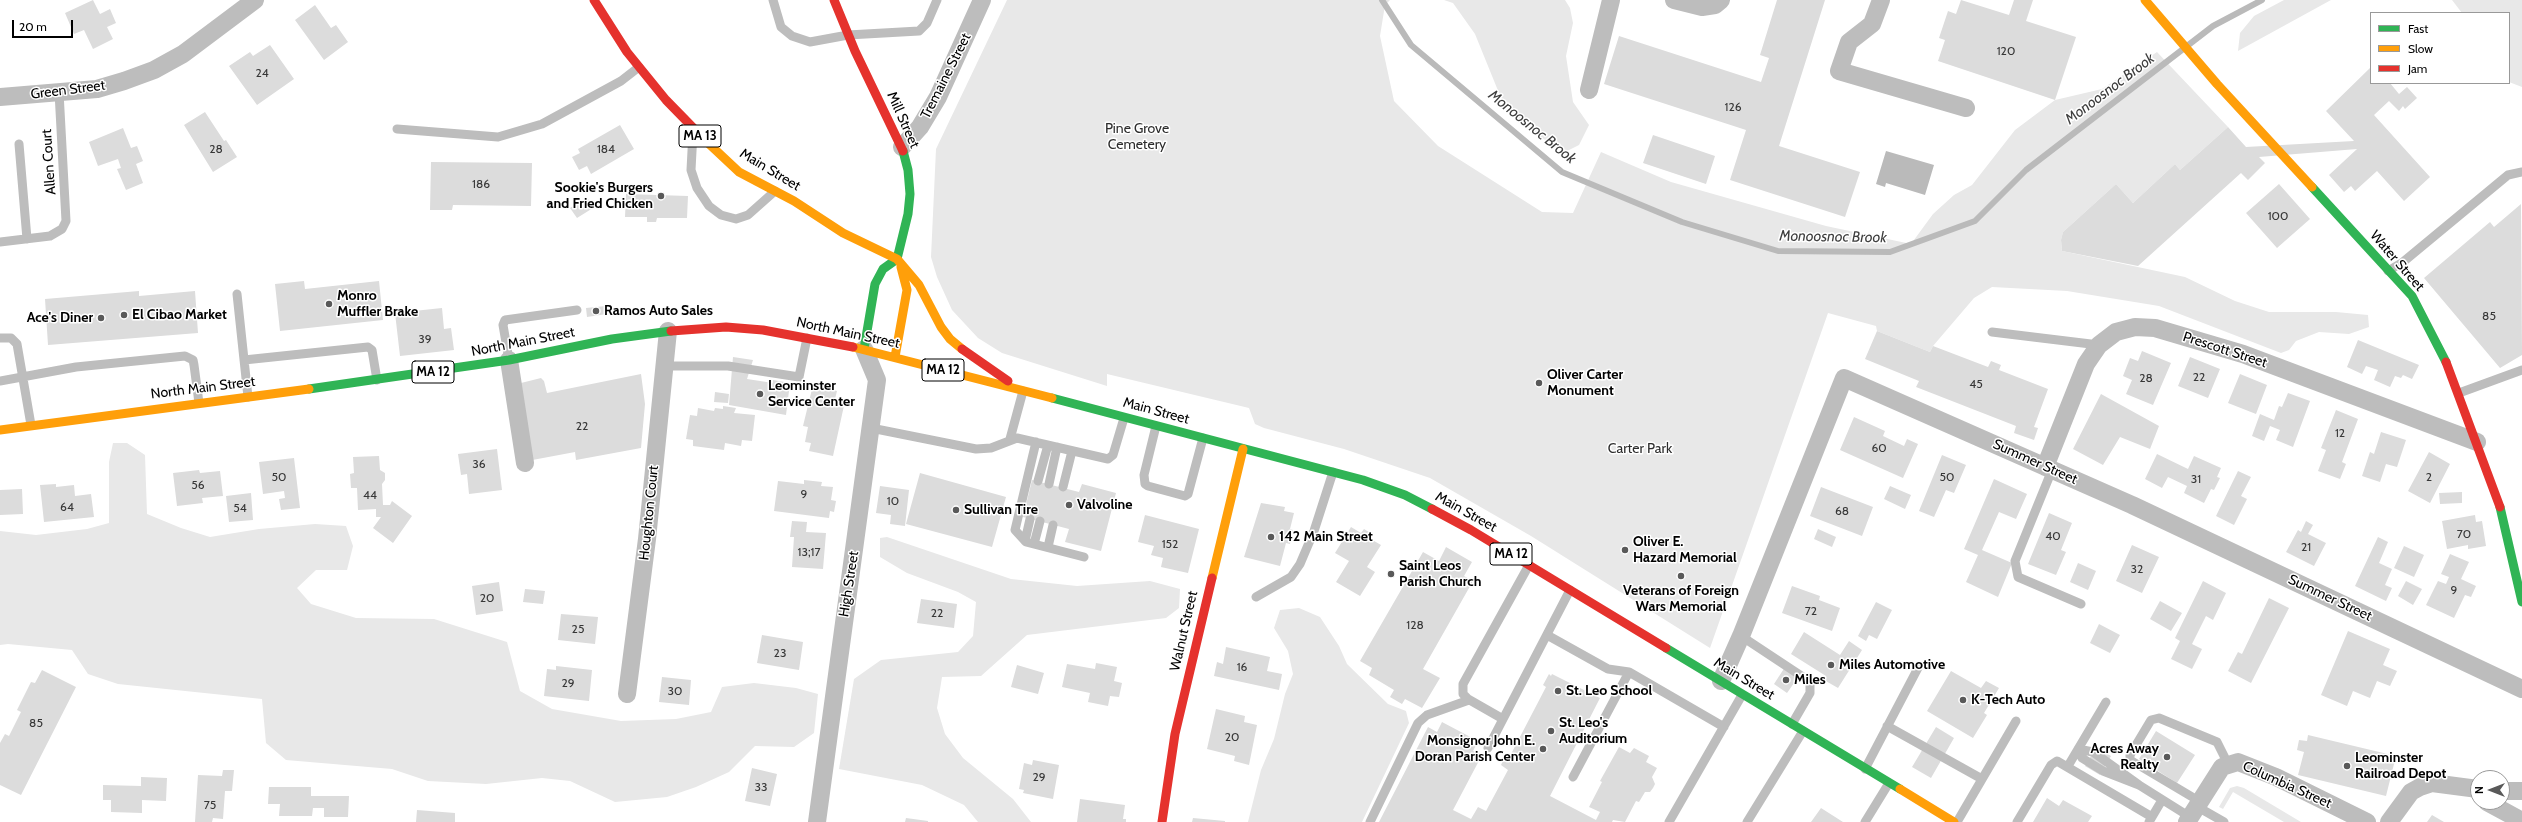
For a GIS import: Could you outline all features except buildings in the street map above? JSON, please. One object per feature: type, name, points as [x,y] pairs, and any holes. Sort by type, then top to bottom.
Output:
[{"type":"main road","name":"Main Street","points":[[594,0],[639,66],[666,100],[739,172],[775,191],[843,233],[897,259]]},
{"type":"main road","name":"Mill Street","points":[[834,0],[848,35],[902,147],[910,194],[897,259]]},
{"type":"main road","name":"Water Street","points":[[2145,0],[2217,84],[2412,296],[2442,350],[2477,442],[2505,523],[2522,602]]},
{"type":"main road","points":[[864,349],[875,284],[883,269],[897,259]]},
{"type":"main road","points":[[895,357],[907,290],[905,276],[897,259]]},
{"type":"main road","points":[[897,259],[919,285],[941,327],[950,339],[968,354],[1023,391]]},
{"type":"main road","name":"North Main Street","points":[[0,430],[377,380],[509,360],[612,339],[668,331],[726,327],[763,330],[864,349],[1023,391]]},
{"type":"main road","name":"Main Street","points":[[1023,391],[1333,472],[1405,495],[1471,530],[1742,695],[1956,822]]},
{"type":"main road","name":"Walnut Street","points":[[1162,822],[1175,734],[1236,472],[1243,449]]},
{"type":"street","name":"Green Street","points":[[0,97],[97,89],[154,70],[183,54],[255,0]]},
{"type":"street","name":"Tremaine Street","points":[[902,147],[920,127],[938,97],[982,0]]},
{"type":"street","points":[[1589,90],[1611,0]]},
{"type":"street","points":[[1674,0],[1702,7],[1715,5],[1721,0]]},
{"type":"street","points":[[1880,0],[1872,24],[1849,42],[1839,71],[1966,108]]},
{"type":"street","name":"Prescott Street","points":[[2048,468],[2086,364],[2099,345],[2116,332],[2135,327],[2155,328],[2243,354],[2477,442]]},
{"type":"street","name":"Houghton Court","points":[[627,694],[647,539],[668,331]]},
{"type":"street","name":"High Street","points":[[818,822],[826,771],[840,639],[860,516],[877,380],[864,349]]},
{"type":"street","points":[[877,380],[895,357]]},
{"type":"street","points":[[509,360],[525,463]]},
{"type":"street","name":"Summer Street","points":[[1721,681],[1741,636],[1844,378],[2048,468],[2522,688]]},
{"type":"street","name":"Columbia Street","points":[[2193,811],[2222,767],[2238,762],[2249,765],[2367,822]]},
{"type":"street","points":[[2389,822],[2411,792],[2420,787],[2432,783],[2470,788]]},
{"type":"street","points":[[2459,787],[2470,793]]},
{"type":"street","points":[[2510,791],[2522,791]]},
{"type":"street","points":[[2502,810],[2522,821]]},
{"type":"lane","points":[[773,0],[781,27],[792,36],[810,42],[848,35],[919,31],[927,23],[937,0]]},
{"type":"lane","points":[[397,129],[498,137],[542,124],[621,80],[639,66]]},
{"type":"lane","name":"Allen Court","points":[[27,239],[50,236],[62,229],[66,221],[67,212],[59,92]]},
{"type":"lane","points":[[693,128],[691,170],[695,182],[709,206],[721,215],[736,219],[748,215],[775,191]]},
{"type":"lane","points":[[0,242],[27,239],[19,144]]},
{"type":"lane","points":[[2388,271],[2403,262],[2508,175],[2522,172]]},
{"type":"lane","points":[[237,294],[248,397]]},
{"type":"lane","points":[[509,360],[503,325],[505,320],[577,310]]},
{"type":"lane","points":[[1992,332],[2099,345]]},
{"type":"lane","points":[[0,338],[7,337],[15,340],[23,376],[31,425]]},
{"type":"lane","points":[[664,366],[728,366],[799,377],[807,338]]},
{"type":"lane","points":[[244,360],[368,347],[372,350],[377,380]]},
{"type":"lane","points":[[0,381],[76,367],[185,356],[193,360],[199,403]]},
{"type":"lane","points":[[2458,393],[2522,370]]},
{"type":"lane","points":[[1010,439],[1023,391]]},
{"type":"lane","points":[[871,428],[976,449],[991,448],[1010,439],[1017,438],[1111,459],[1124,418]]},
{"type":"lane","points":[[1156,426],[1144,480],[1148,486],[1185,496],[1188,494],[1203,438]]},
{"type":"lane","points":[[1036,442],[1015,525],[1018,534],[1025,540],[1034,544],[1084,557]]},
{"type":"lane","points":[[1038,481],[1052,446]]},
{"type":"lane","points":[[1049,484],[1052,446]]},
{"type":"lane","points":[[1062,487],[1072,451]]},
{"type":"lane","points":[[2048,468],[2015,561],[2018,577],[2081,604]]},
{"type":"lane","points":[[1256,597],[1290,577],[1300,564],[1314,531],[1333,472]]},
{"type":"lane","points":[[1025,540],[1030,519]]},
{"type":"lane","points":[[1034,544],[1040,522]]},
{"type":"lane","points":[[1048,547],[1053,525]]},
{"type":"lane","points":[[1503,719],[1469,700],[1463,694],[1463,684],[1529,565]]},
{"type":"lane","points":[[1488,748],[1570,590]]},
{"type":"lane","points":[[1547,635],[1608,669],[1629,672],[1724,727]]},
{"type":"lane","points":[[1741,636],[1806,679],[1810,684],[1810,693],[1792,724]]},
{"type":"lane","points":[[1865,769],[1919,666]]},
{"type":"lane","points":[[1573,777],[1629,672]]},
{"type":"lane","points":[[1669,822],[1742,695]]},
{"type":"lane","points":[[1370,822],[1418,723],[1427,715],[1469,700]]},
{"type":"lane","points":[[2068,766],[2106,702]]},
{"type":"lane","points":[[2193,811],[2130,760],[2130,755],[2151,720],[2159,718],[2217,742],[2228,764]]},
{"type":"lane","points":[[1956,822],[2016,721]]},
{"type":"lane","points":[[1887,726],[1982,779]]},
{"type":"lane","points":[[1747,822],[1803,731]]},
{"type":"lane","points":[[2078,750],[2082,758],[2103,771],[2139,785],[2162,800],[2224,822]]},
{"type":"lane","points":[[2017,822],[2051,765],[2058,761],[2151,820],[2162,800]]},
{"type":"lane","points":[[1865,822],[1889,783]]},
{"type":"green space","points":[[1007,0],[1390,0],[1385,5],[1380,36],[1394,101],[1438,146],[1542,212],[1573,213],[1601,152],[1671,182],[1826,226],[1911,244],[1933,214],[1954,195],[1972,185],[2015,130],[2055,100],[2102,89],[2157,52],[2228,127],[2180,170],[2175,164],[2133,203],[2116,184],[2063,232],[2061,240],[2062,251],[2185,277],[2235,301],[2269,312],[2336,312],[2368,315],[2369,327],[2349,334],[2319,332],[2296,341],[2289,350],[2281,353],[2159,306],[2067,291],[1992,287],[1974,298],[1933,346],[1930,352],[1877,331],[1876,326],[1828,313],[1710,648],[1531,536],[1430,478],[1344,449],[1264,428],[1255,424],[1249,408],[1107,374],[1107,386],[1002,353],[978,338],[952,310],[937,277],[931,257],[936,149]]},
{"type":"green space","points":[[1444,0],[1565,0],[1570,8],[1573,23],[1566,56],[1573,102],[1589,125],[1579,145],[1567,151],[1530,132],[1501,98],[1475,34],[1453,3]]},
{"type":"green space","points":[[2284,0],[2331,0],[2238,51],[2240,33],[2254,16]]},
{"type":"green space","points":[[2452,0],[2522,0],[2522,87],[2510,82],[2510,12],[2461,12]]},
{"type":"green space","points":[[113,443],[127,443],[145,455],[147,514],[181,528],[210,537],[259,529],[315,524],[346,526],[353,546],[347,570],[316,570],[297,588],[311,604],[356,618],[434,619],[507,642],[520,691],[552,709],[621,721],[676,719],[711,712],[722,687],[754,683],[796,688],[818,694],[814,733],[794,747],[755,746],[729,772],[696,787],[667,797],[615,802],[570,781],[542,778],[486,784],[428,781],[392,769],[286,760],[266,743],[262,699],[118,684],[88,674],[72,650],[8,644],[0,645],[0,531],[36,535],[87,529],[109,523],[109,462]]},
{"type":"green space","points":[[887,537],[1011,579],[1077,586],[1150,581],[1180,589],[1179,608],[1166,618],[1027,635],[981,676],[942,677],[937,708],[945,734],[963,758],[1013,799],[1031,822],[978,822],[964,805],[922,785],[839,769],[854,679],[881,660],[958,652],[973,636],[976,602],[958,592],[907,573],[880,557],[880,538]]},
{"type":"green space","points":[[1299,608],[1320,617],[1339,646],[1347,664],[1388,704],[1406,711],[1409,723],[1362,822],[1248,822],[1261,770],[1274,739],[1285,694],[1293,674],[1288,651],[1274,628],[1280,610]]},
{"type":"green space","points":[[2237,786],[2244,788],[2301,822],[2284,822],[2233,792],[2223,809],[2219,807],[2230,788]]},
{"type":"shaded area","points":[[1886,151],[1934,165],[1925,195],[1886,183],[1885,187],[1876,184]]},
{"type":"waterway","name":"Monoosnoc Brook","points":[[1382,0],[1411,45],[1562,172],[1682,222],[1778,251],[1890,252],[1975,221],[2026,170],[2213,26],[2262,0]]},
{"type":"traffic: fast","points":[[897,259],[908,214],[910,194],[908,170],[903,151]]},
{"type":"traffic: fast","points":[[2312,187],[2412,296],[2446,362]]},
{"type":"traffic: fast","points":[[864,349],[875,284],[883,269],[897,259]]},
{"type":"traffic: fast","points":[[309,389],[509,360],[612,339],[671,331]]},
{"type":"traffic: fast","points":[[1052,398],[1363,480],[1405,495],[1432,509]]},
{"type":"traffic: fast","points":[[2500,507],[2522,602]]},
{"type":"traffic: fast","points":[[1666,648],[1900,789]]},
{"type":"traffic: slow","points":[[2145,0],[2217,84],[2312,187]]},
{"type":"traffic: slow","points":[[707,142],[739,172],[794,201],[843,233],[897,259],[919,285],[941,327],[950,339],[962,349]]},
{"type":"traffic: slow","points":[[895,357],[907,290],[901,267]]},
{"type":"traffic: slow","points":[[853,347],[1052,398]]},
{"type":"traffic: slow","points":[[0,430],[309,389]]},
{"type":"traffic: slow","points":[[1212,578],[1243,449]]},
{"type":"traffic: slow","points":[[1900,789],[1954,822]]},
{"type":"traffic: jam","points":[[594,0],[627,52],[666,100],[707,142]]},
{"type":"traffic: jam","points":[[834,0],[855,51],[903,151]]},
{"type":"traffic: jam","points":[[671,331],[726,327],[763,330],[853,347]]},
{"type":"traffic: jam","points":[[962,349],[1008,381]]},
{"type":"traffic: jam","points":[[2446,362],[2500,507]]},
{"type":"traffic: jam","points":[[1432,509],[1471,530],[1666,648]]},
{"type":"traffic: jam","points":[[1162,822],[1175,734],[1212,578]]},
{"type":"place","name":"Sookie's Burgers and Fried Chicken","points":[[661,196]]},
{"type":"place","name":"Monro Muffler Brake","points":[[329,304]]},
{"type":"place","name":"Ramos Auto Sales","points":[[596,311]]},
{"type":"place","name":"El Cibao Market","points":[[124,315]]},
{"type":"place","name":"Ace's Diner","points":[[101,318]]},
{"type":"place","name":"Oliver Carter Monument","points":[[1539,383]]},
{"type":"place","name":"Leominster Service Center","points":[[760,394]]},
{"type":"place","name":"Valvoline","points":[[1069,505]]},
{"type":"place","name":"Sullivan Tire","points":[[956,510]]},
{"type":"place","name":"142 Main Street","points":[[1271,537]]},
{"type":"place","name":"Oliver E. Hazard Memorial","points":[[1625,550]]},
{"type":"place","name":"Saint Leos Parish Church","points":[[1391,574]]},
{"type":"place","name":"Veterans of Foreign Wars Memorial","points":[[1681,576]]},
{"type":"place","name":"Miles Automotive","points":[[1831,665]]},
{"type":"place","name":"Miles","points":[[1786,680]]},
{"type":"place","name":"St. Leo School","points":[[1558,691]]},
{"type":"place","name":"K-Tech Auto","points":[[1963,700]]},
{"type":"place","name":"St. Leo's Auditorium","points":[[1551,731]]},
{"type":"place","name":"Monsignor John E. Doran Parish Center","points":[[1543,749]]},
{"type":"place","name":"Acres Away Realty","points":[[2167,757]]},
{"type":"place","name":"Leominster Railroad Depot","points":[[2347,766]]},
{"type":"park label","name":"Pine Grove Cemetery","points":[[1137,138]]},
{"type":"park label","name":"Carter Park","points":[[1640,449]]}]
